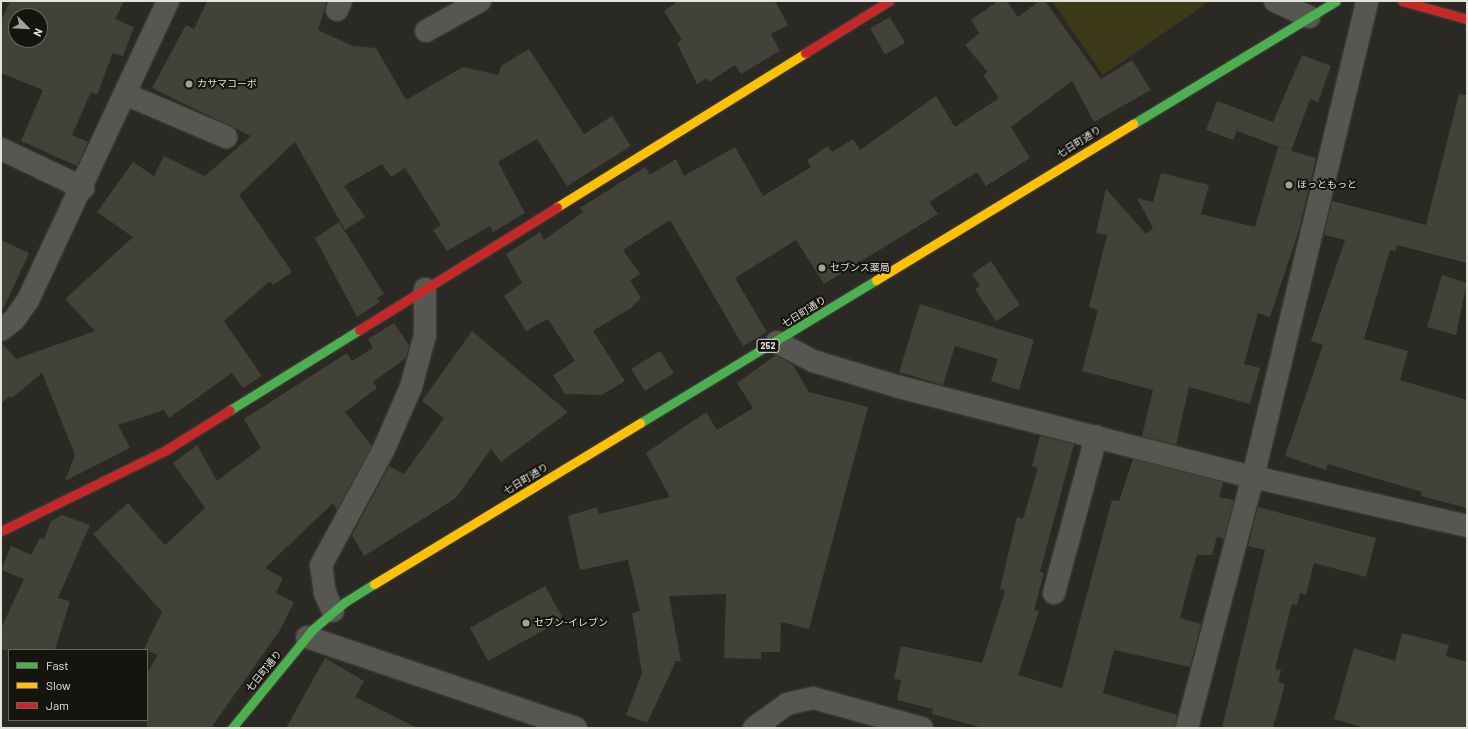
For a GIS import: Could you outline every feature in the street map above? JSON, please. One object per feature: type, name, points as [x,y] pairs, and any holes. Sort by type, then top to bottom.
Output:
[{"type":"main road","points":[[1,531],[166,450],[889,1]]},
{"type":"main road","name":"七日町通り","points":[[232,728],[307,637],[333,611],[1336,1]]},
{"type":"main road","points":[[1402,1],[1467,19]]},
{"type":"street","points":[[1,330],[14,320],[28,300],[83,188],[168,1]]},
{"type":"street","points":[[426,31],[480,1]]},
{"type":"street","points":[[1275,1],[1310,17]]},
{"type":"street","points":[[1187,728],[1253,477],[1367,1]]},
{"type":"street","points":[[125,94],[226,137]]},
{"type":"street","points":[[1,150],[83,188]]},
{"type":"street","points":[[333,611],[324,593],[321,565],[383,451],[411,387],[425,335],[425,289]]},
{"type":"street","points":[[777,342],[813,362],[1253,477],[1467,526]]},
{"type":"street","points":[[1054,593],[1096,437]]},
{"type":"street","points":[[307,637],[576,728]]},
{"type":"street","points":[[754,728],[787,704],[813,698],[922,728]]},
{"type":"shaded area","points":[[1052,1],[1210,1],[1103,75]]},
{"type":"building","points":[[10,1],[124,1],[115,19],[134,27],[123,56],[113,53],[97,95],[91,92],[72,135],[88,142],[77,166],[21,141],[43,90],[1,73],[1,21]]},
{"type":"building","points":[[207,1],[327,1],[318,30],[353,46],[376,48],[406,100],[463,67],[498,75],[501,66],[529,49],[584,134],[612,116],[631,146],[567,186],[537,139],[498,162],[525,213],[493,232],[490,226],[447,251],[433,230],[441,225],[405,168],[391,177],[382,164],[344,186],[365,217],[345,230],[295,142],[239,195],[292,272],[273,285],[270,281],[224,321],[262,376],[243,388],[232,373],[169,418],[164,410],[118,425],[130,448],[65,481],[75,455],[42,373],[12,398],[10,396],[1,403],[1,342],[16,359],[95,331],[65,299],[133,237],[97,212],[133,162],[154,176],[164,156],[205,176],[251,136],[152,88],[186,25],[194,29]]},
{"type":"building","points":[[678,1],[775,1],[788,25],[771,34],[780,51],[741,74],[735,65],[709,82],[707,78],[697,84],[677,43],[682,40],[664,11]]},
{"type":"building","points":[[998,1],[1007,1],[1018,17],[1039,1],[1045,1],[1101,79],[1132,60],[1151,90],[1094,122],[1072,81],[1011,127],[1030,158],[986,186],[977,172],[929,202],[938,214],[824,284],[796,240],[735,278],[767,332],[743,346],[670,220],[623,250],[640,274],[630,280],[641,298],[631,308],[593,331],[625,381],[602,395],[565,394],[553,375],[575,361],[548,319],[526,331],[504,296],[522,283],[506,254],[540,232],[544,240],[583,212],[580,208],[645,167],[650,175],[676,159],[684,176],[735,147],[763,196],[811,167],[807,160],[828,146],[832,152],[853,139],[860,150],[936,96],[955,127],[999,98],[983,75],[988,72],[965,45],[979,33],[971,20]]},
{"type":"building","points":[[890,17],[905,43],[885,54],[870,28]]},
{"type":"building","points":[[1302,55],[1331,66],[1318,102],[1310,99],[1291,151],[1237,131],[1233,140],[1206,130],[1217,101],[1273,122]]},
{"type":"building","points":[[1459,94],[1467,95],[1467,263],[1397,245],[1396,251],[1390,250],[1364,339],[1408,351],[1400,380],[1467,400],[1467,508],[1421,496],[1422,492],[1328,464],[1326,470],[1285,456],[1323,345],[1311,341],[1345,240],[1324,235],[1332,201],[1426,225]]},
{"type":"building","points":[[1278,147],[1316,158],[1299,230],[1270,317],[1258,313],[1244,364],[1260,368],[1250,404],[1189,387],[1176,445],[1142,436],[1153,390],[1082,371],[1098,310],[1089,307],[1107,235],[1096,233],[1106,189],[1146,234],[1153,228],[1137,198],[1153,202],[1161,173],[1209,185],[1201,214],[1255,227]]},
{"type":"building","points":[[339,222],[384,294],[377,298],[380,302],[357,317],[315,238]]},
{"type":"building","points":[[1,240],[29,253],[1,314]]},
{"type":"building","points":[[991,261],[1020,305],[996,321],[975,289],[980,286],[972,274]]},
{"type":"building","points":[[1442,275],[1467,283],[1456,335],[1427,327]]},
{"type":"building","points":[[920,304],[1034,340],[1019,390],[991,381],[998,359],[955,346],[943,385],[899,372]]},
{"type":"building","points":[[394,323],[409,345],[406,358],[373,382],[377,388],[345,412],[372,446],[337,510],[333,503],[265,568],[283,578],[276,593],[294,602],[280,630],[211,728],[147,728],[148,671],[158,655],[148,651],[148,649],[144,649],[162,612],[93,534],[128,503],[165,545],[205,508],[173,463],[197,445],[217,481],[261,448],[244,419],[347,353],[352,361],[373,348],[368,339]]},
{"type":"building","points":[[472,331],[568,412],[501,462],[491,449],[456,498],[364,556],[352,535],[389,466],[404,474],[444,418],[422,401]]},
{"type":"building","points":[[660,351],[674,373],[645,391],[631,369]]},
{"type":"building","points":[[776,355],[792,364],[809,392],[868,407],[809,629],[781,622],[780,652],[761,652],[761,659],[724,658],[726,594],[669,596],[681,661],[676,661],[647,723],[626,715],[642,673],[632,613],[640,611],[628,560],[580,570],[568,516],[597,507],[599,514],[670,497],[646,453],[706,412],[717,430],[753,408],[737,383]]},
{"type":"building","points":[[1040,436],[1074,444],[1040,572],[1044,573],[1034,610],[1039,611],[1018,675],[1062,688],[1112,500],[1119,501],[1133,459],[1223,482],[1219,497],[1234,500],[1224,539],[1217,537],[1212,555],[1197,555],[1191,575],[1180,618],[1201,624],[1190,667],[1114,650],[1103,693],[1177,715],[1175,728],[983,728],[932,714],[933,709],[897,700],[901,680],[894,679],[901,646],[982,663],[1005,591],[1000,589],[1017,517],[1023,519],[1038,468],[1032,466]]},
{"type":"building","points":[[1258,507],[1376,538],[1366,577],[1314,563],[1306,595],[1300,593],[1297,605],[1292,604],[1275,669],[1281,670],[1278,682],[1285,684],[1273,728],[1222,728],[1265,550],[1248,546]]},
{"type":"building","points":[[62,515],[90,525],[58,598],[70,601],[55,649],[1,650],[1,628],[24,579],[1,570],[11,546],[31,555],[40,538],[44,539],[51,521]]},
{"type":"building","points":[[545,586],[563,619],[488,661],[470,628]]},
{"type":"building","points":[[1402,633],[1449,645],[1446,656],[1467,662],[1467,728],[1365,728],[1334,719],[1354,648],[1395,661]]},
{"type":"building","points":[[325,658],[364,681],[355,697],[417,728],[286,728]]},
{"type":"traffic: fast","points":[[1133,124],[1336,1]]},
{"type":"traffic: fast","points":[[640,423],[876,280]]},
{"type":"traffic: fast","points":[[230,410],[359,330]]},
{"type":"traffic: fast","points":[[232,728],[313,629],[345,602],[374,584]]},
{"type":"traffic: slow","points":[[557,207],[805,53]]},
{"type":"traffic: slow","points":[[876,280],[1133,124]]},
{"type":"traffic: slow","points":[[374,584],[640,423]]},
{"type":"traffic: jam","points":[[805,53],[889,1]]},
{"type":"traffic: jam","points":[[1402,1],[1467,19]]},
{"type":"traffic: jam","points":[[359,330],[557,207]]},
{"type":"traffic: jam","points":[[1,531],[166,450],[230,410]]},
{"type":"place","name":"カサマコーポ","points":[[189,84]]},
{"type":"place","name":"ほっともっと","points":[[1289,185]]},
{"type":"place","name":"セブンス薬局","points":[[822,268]]},
{"type":"place","name":"セブン-イレブン","points":[[526,623]]}]
